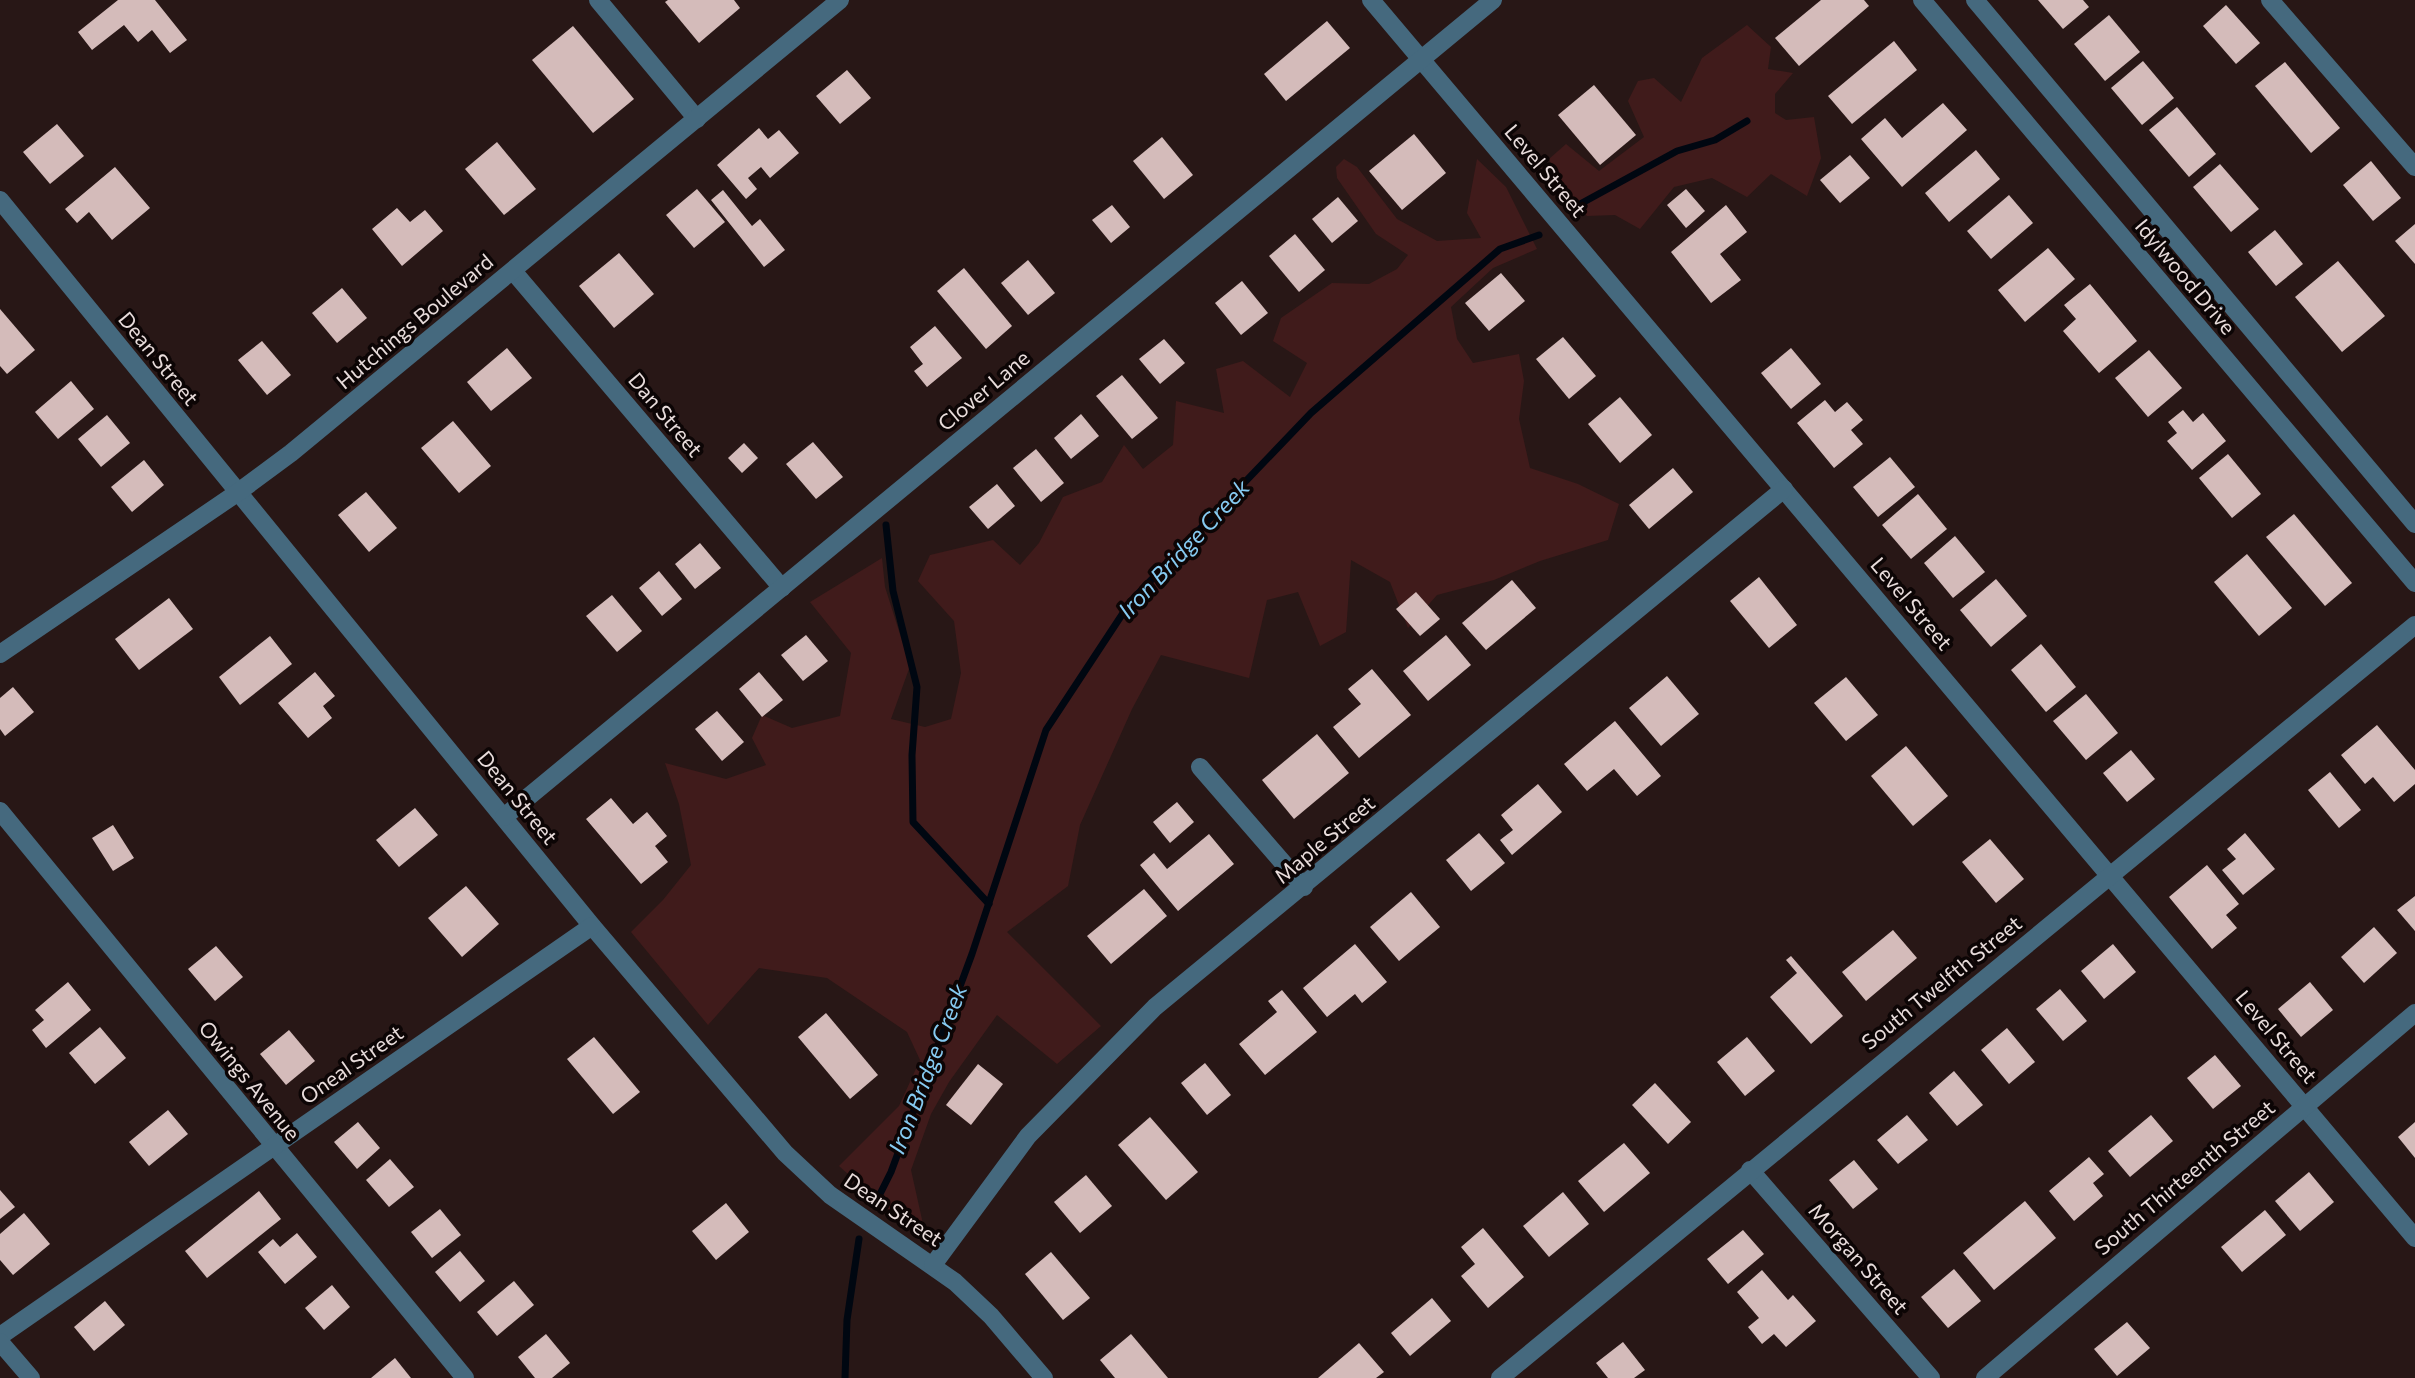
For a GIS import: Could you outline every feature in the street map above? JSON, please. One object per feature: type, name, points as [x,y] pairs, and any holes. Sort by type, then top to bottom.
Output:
[{"type":"street","points":[[598,0],[697,119]]},
{"type":"street","name":"Hutchings Boulevard","points":[[0,654],[237,494],[328,423],[840,0]]},
{"type":"street","name":"Level Street","points":[[1371,0],[2415,1238]]},
{"type":"street","name":"Clover Lane","points":[[504,817],[1493,0]]},
{"type":"street","name":"Idylwood Drive","points":[[1922,0],[2415,583]]},
{"type":"street","name":"Idylwood Drive","points":[[1975,0],[2415,524]]},
{"type":"street","points":[[2270,0],[2414,163]]},
{"type":"street","name":"Dean Street","points":[[0,200],[237,494],[592,926],[810,1178],[933,1265],[991,1316],[1044,1378]]},
{"type":"street","name":"Dan Street","points":[[513,271],[782,588]]},
{"type":"street","name":"Maple Street","points":[[933,1265],[1028,1136],[1145,1017],[1784,489]]},
{"type":"street","name":"South Twelfth Street","points":[[1500,1378],[2415,625]]},
{"type":"street","points":[[1200,767],[1304,887]]},
{"type":"street","name":"Owings Avenue","points":[[0,811],[465,1378]]},
{"type":"street","name":"Oneal Street","points":[[0,1336],[592,926]]},
{"type":"street","name":"South Thirteenth Street","points":[[1985,1378],[2415,1013]]},
{"type":"street","name":"Morgan Street","points":[[1750,1170],[1931,1378]]},
{"type":"street","points":[[0,1342],[31,1378]]},
{"type":"shaded area","points":[[1747,25],[1771,47],[1768,69],[1793,73],[1775,94],[1775,113],[1786,120],[1814,117],[1821,158],[1807,196],[1771,174],[1747,197],[1712,178],[1674,187],[1640,229],[1615,215],[1587,216],[1562,189],[1549,159],[1566,144],[1599,171],[1644,137],[1628,101],[1638,81],[1654,78],[1681,102],[1702,58]]},
{"type":"shaded area","points":[[1344,159],[1357,167],[1397,219],[1437,241],[1481,238],[1467,213],[1477,159],[1506,187],[1537,249],[1493,268],[1451,307],[1457,339],[1473,363],[1519,354],[1524,381],[1519,419],[1530,468],[1578,484],[1619,504],[1608,540],[1540,561],[1494,580],[1437,595],[1408,628],[1390,582],[1351,560],[1346,632],[1320,646],[1298,592],[1267,600],[1249,678],[1161,655],[1132,709],[1080,825],[1068,886],[1007,932],[1101,1026],[1057,1064],[997,1015],[949,1082],[931,1114],[911,1170],[923,1224],[887,1209],[839,1166],[899,1106],[920,1060],[907,1032],[827,978],[759,968],[708,1025],[631,932],[663,900],[691,865],[679,804],[665,763],[726,779],[766,765],[752,738],[762,715],[792,728],[840,716],[851,653],[810,602],[882,558],[885,587],[910,666],[891,719],[925,727],[951,719],[961,673],[954,621],[918,581],[930,555],[993,540],[1020,565],[1039,543],[1063,497],[1102,482],[1124,445],[1143,469],[1173,445],[1176,401],[1224,413],[1216,369],[1243,361],[1290,397],[1307,363],[1273,341],[1281,318],[1332,283],[1369,284],[1397,269],[1408,255],[1376,234],[1337,178],[1336,167]]},
{"type":"building","points":[[118,0],[155,0],[187,40],[170,53],[152,30],[138,42],[124,25],[92,50],[78,32]]},
{"type":"building","points":[[734,0],[740,8],[699,43],[665,2]]},
{"type":"building","points":[[1821,0],[1864,0],[1869,6],[1799,66],[1775,38]]},
{"type":"building","points":[[2038,0],[2083,0],[2089,7],[2063,29]]},
{"type":"building","points":[[2226,5],[2260,43],[2236,64],[2203,26]]},
{"type":"building","points":[[2109,15],[2140,52],[2105,81],[2074,44]]},
{"type":"building","points":[[1327,21],[1350,48],[1286,101],[1264,74]]},
{"type":"building","points":[[573,26],[634,99],[593,133],[532,60]]},
{"type":"building","points":[[1894,41],[1917,70],[1852,124],[1828,96]]},
{"type":"building","points":[[2143,61],[2174,98],[2142,125],[2111,88]]},
{"type":"building","points":[[2285,62],[2340,128],[2311,153],[2255,86]]},
{"type":"building","points":[[847,70],[871,98],[840,124],[816,96]]},
{"type":"building","points":[[1594,85],[1636,135],[1600,165],[1558,115]]},
{"type":"building","points":[[1943,103],[1967,130],[1902,187],[1861,139],[1885,118],[1902,138]]},
{"type":"building","points":[[2177,107],[2216,154],[2189,177],[2149,130]]},
{"type":"building","points":[[57,124],[84,156],[50,184],[23,152]]},
{"type":"building","points":[[759,128],[768,139],[779,130],[799,153],[770,178],[761,167],[748,178],[757,189],[746,199],[717,165]]},
{"type":"building","points":[[1414,134],[1446,173],[1402,210],[1369,171]]},
{"type":"building","points":[[1162,137],[1193,175],[1164,199],[1133,161]]},
{"type":"building","points":[[497,142],[536,189],[504,215],[465,169]]},
{"type":"building","points":[[1976,150],[2000,179],[1949,222],[1925,193]]},
{"type":"building","points":[[1850,155],[1870,178],[1840,203],[1820,180]]},
{"type":"building","points":[[2371,161],[2401,198],[2373,221],[2343,185]]},
{"type":"building","points":[[2220,164],[2259,209],[2231,232],[2193,187]]},
{"type":"building","points":[[115,167],[150,208],[112,240],[89,212],[77,223],[65,209]]},
{"type":"building","points":[[697,189],[725,222],[694,248],[666,215]]},
{"type":"building","points":[[1686,189],[1705,211],[1686,228],[1667,205]]},
{"type":"building","points":[[723,190],[752,226],[760,219],[785,250],[764,267],[711,200]]},
{"type":"building","points":[[2009,195],[2033,223],[1991,259],[1967,231]]},
{"type":"building","points":[[1338,197],[1358,221],[1332,243],[1312,219]]},
{"type":"building","points":[[1112,205],[1130,227],[1111,243],[1092,220]]},
{"type":"building","points":[[1726,205],[1747,232],[1720,254],[1741,280],[1711,303],[1671,252]]},
{"type":"building","points":[[397,208],[410,222],[425,210],[443,231],[402,266],[372,229]]},
{"type":"building","points":[[2415,224],[2415,264],[2395,241]]},
{"type":"building","points":[[2275,230],[2303,264],[2276,286],[2248,252]]},
{"type":"building","points":[[1295,234],[1325,270],[1299,292],[1269,256]]},
{"type":"building","points":[[2048,248],[2075,279],[2025,322],[1998,290]]},
{"type":"building","points":[[619,253],[654,294],[614,328],[579,286]]},
{"type":"building","points":[[1028,260],[1055,293],[1028,315],[1001,283]]},
{"type":"building","points":[[2338,261],[2385,316],[2342,352],[2295,297]]},
{"type":"building","points":[[964,268],[1012,326],[986,349],[937,291]]},
{"type":"building","points":[[1501,273],[1525,301],[1489,331],[1465,303]]},
{"type":"building","points":[[1242,281],[1268,313],[1241,335],[1215,303]]},
{"type":"building","points":[[2090,284],[2137,341],[2099,373],[2063,331],[2076,319],[2064,305]]},
{"type":"building","points":[[342,288],[367,318],[337,343],[312,313]]},
{"type":"building","points":[[0,309],[35,350],[7,374],[0,366]]},
{"type":"building","points":[[935,326],[962,358],[927,387],[914,371],[923,364],[910,347]]},
{"type":"building","points":[[1563,337],[1596,376],[1569,399],[1536,359]]},
{"type":"building","points":[[1164,339],[1185,363],[1160,384],[1139,359]]},
{"type":"building","points":[[262,341],[291,375],[267,395],[238,360]]},
{"type":"building","points":[[507,348],[532,378],[491,411],[467,382]]},
{"type":"building","points":[[1791,348],[1821,384],[1791,409],[1761,373]]},
{"type":"building","points":[[2149,350],[2182,388],[2148,417],[2115,378]]},
{"type":"building","points":[[1122,375],[1158,418],[1132,439],[1096,396]]},
{"type":"building","points":[[71,381],[94,409],[58,439],[35,412]]},
{"type":"building","points":[[1620,397],[1652,435],[1620,463],[1588,424]]},
{"type":"building","points":[[1825,400],[1835,412],[1847,402],[1863,420],[1851,430],[1863,444],[1834,468],[1797,423]]},
{"type":"building","points":[[2183,410],[2193,422],[2203,413],[2226,441],[2192,470],[2167,441],[2177,433],[2168,422]]},
{"type":"building","points":[[1081,414],[1099,436],[1071,459],[1054,438]]},
{"type":"building","points":[[107,415],[130,443],[101,467],[78,439]]},
{"type":"building","points":[[453,421],[491,466],[459,493],[421,448]]},
{"type":"building","points":[[813,442],[843,477],[816,499],[786,464]]},
{"type":"building","points":[[744,443],[758,458],[742,473],[728,458]]},
{"type":"building","points":[[1036,449],[1064,483],[1041,502],[1013,468]]},
{"type":"building","points":[[2228,454],[2261,494],[2232,518],[2199,478]]},
{"type":"building","points":[[1890,457],[1915,487],[1878,517],[1853,487]]},
{"type":"building","points":[[144,460],[164,485],[132,512],[111,487]]},
{"type":"building","points":[[1673,468],[1693,492],[1649,529],[1629,505]]},
{"type":"building","points":[[997,484],[1015,506],[988,529],[969,507]]},
{"type":"building","points":[[366,492],[397,528],[369,552],[338,515]]},
{"type":"building","points":[[1918,494],[1947,529],[1911,559],[1882,525]]},
{"type":"building","points":[[2294,514],[2352,583],[2325,606],[2266,537]]},
{"type":"building","points":[[1955,536],[1985,572],[1953,598],[1924,563]]},
{"type":"building","points":[[700,543],[721,568],[695,589],[675,564]]},
{"type":"building","points":[[2247,554],[2292,608],[2259,636],[2214,582]]},
{"type":"building","points":[[659,571],[682,599],[662,616],[639,588]]},
{"type":"building","points":[[1759,577],[1797,625],[1769,648],[1730,601]]},
{"type":"building","points":[[1996,579],[2027,616],[1991,647],[1960,610]]},
{"type":"building","points":[[1512,580],[1536,608],[1486,650],[1462,623]]},
{"type":"building","points":[[1416,592],[1440,619],[1420,636],[1396,609]]},
{"type":"building","points":[[612,595],[642,631],[617,652],[586,616]]},
{"type":"building","points":[[169,598],[193,629],[139,670],[115,639]]},
{"type":"building","points":[[806,635],[828,661],[803,681],[781,655]]},
{"type":"building","points":[[1446,635],[1471,665],[1428,701],[1403,671]]},
{"type":"building","points":[[270,636],[292,664],[240,705],[219,677]]},
{"type":"building","points":[[2041,644],[2076,687],[2046,712],[2011,670]]},
{"type":"building","points":[[1372,669],[1411,715],[1359,758],[1333,727],[1361,704],[1348,689]]},
{"type":"building","points":[[315,672],[335,696],[323,706],[332,718],[308,738],[278,703]]},
{"type":"building","points":[[759,672],[783,700],[762,717],[739,689]]},
{"type":"building","points":[[1667,676],[1699,714],[1661,746],[1629,708]]},
{"type":"building","points":[[1846,677],[1878,715],[1846,741],[1814,703]]},
{"type":"building","points":[[13,687],[34,712],[5,736],[0,729],[0,698]]},
{"type":"building","points":[[2086,694],[2118,733],[2086,760],[2053,721]]},
{"type":"building","points":[[717,711],[744,742],[722,761],[695,729]]},
{"type":"building","points":[[1615,721],[1661,776],[1637,796],[1614,769],[1587,791],[1564,764]]},
{"type":"building","points":[[2377,725],[2415,770],[2415,784],[2394,802],[2373,777],[2365,784],[2341,755]]},
{"type":"building","points":[[1317,734],[1349,773],[1294,819],[1262,780]]},
{"type":"building","points":[[1906,746],[1948,796],[1913,826],[1871,776]]},
{"type":"building","points":[[2131,750],[2155,779],[2127,802],[2103,773]]},
{"type":"building","points":[[2330,772],[2361,810],[2339,828],[2308,790]]},
{"type":"building","points":[[1538,784],[1562,812],[1512,855],[1500,840],[1513,830],[1501,815]]},
{"type":"building","points":[[611,798],[633,824],[647,812],[667,836],[655,846],[668,862],[641,884],[586,819]]},
{"type":"building","points":[[1177,802],[1194,822],[1170,843],[1153,822]]},
{"type":"building","points":[[415,808],[438,835],[399,867],[376,840]]},
{"type":"building","points":[[113,825],[134,858],[113,871],[92,838]]},
{"type":"building","points":[[1479,833],[1505,863],[1471,891],[1446,860]]},
{"type":"building","points":[[2245,833],[2275,869],[2243,895],[2222,870],[2236,859],[2227,849]]},
{"type":"building","points":[[1209,834],[1234,864],[1178,911],[1140,865],[1154,853],[1167,869]]},
{"type":"building","points":[[1990,839],[2024,879],[1996,903],[1962,862]]},
{"type":"building","points":[[2207,865],[2239,904],[2226,915],[2237,928],[2212,949],[2169,897]]},
{"type":"building","points":[[466,886],[499,924],[462,957],[428,918]]},
{"type":"building","points":[[1144,889],[1167,916],[1111,964],[1087,936]]},
{"type":"building","points":[[1411,892],[1440,927],[1399,961],[1370,927]]},
{"type":"building","points":[[2415,896],[2415,931],[2397,910]]},
{"type":"building","points":[[2374,927],[2397,953],[2364,983],[2341,957]]},
{"type":"building","points":[[1893,930],[1917,958],[1866,1001],[1842,972]]},
{"type":"building","points":[[1355,944],[1387,982],[1362,1003],[1355,994],[1327,1017],[1303,988]]},
{"type":"building","points":[[2113,944],[2136,972],[2104,999],[2081,971]]},
{"type":"building","points":[[216,946],[243,977],[215,1001],[188,969]]},
{"type":"building","points":[[1791,956],[1843,1016],[1811,1044],[1770,997],[1797,973],[1786,960]]},
{"type":"building","points":[[68,982],[91,1010],[46,1048],[32,1030],[44,1020],[35,1010]]},
{"type":"building","points":[[2310,982],[2333,1010],[2301,1037],[2278,1009]]},
{"type":"building","points":[[2060,989],[2087,1021],[2063,1041],[2036,1009]]},
{"type":"building","points":[[1282,990],[1317,1032],[1265,1075],[1239,1044],[1277,1012],[1268,1001]]},
{"type":"building","points":[[826,1013],[878,1075],[850,1099],[798,1037]]},
{"type":"building","points":[[100,1027],[126,1058],[95,1084],[69,1053]]},
{"type":"building","points":[[2007,1028],[2035,1062],[2009,1084],[1981,1050]]},
{"type":"building","points":[[289,1030],[315,1061],[286,1085],[260,1054]]},
{"type":"building","points":[[594,1037],[640,1092],[613,1114],[567,1059]]},
{"type":"building","points":[[1747,1037],[1775,1071],[1745,1096],[1717,1062]]},
{"type":"building","points":[[2215,1055],[2241,1086],[2213,1109],[2187,1078]]},
{"type":"building","points":[[1205,1063],[1231,1095],[1207,1115],[1181,1083]]},
{"type":"building","points":[[978,1064],[1003,1084],[971,1125],[946,1105]]},
{"type":"building","points":[[1954,1071],[1983,1105],[1957,1126],[1929,1093]]},
{"type":"building","points":[[1655,1083],[1691,1122],[1668,1144],[1632,1105]]},
{"type":"building","points":[[168,1110],[188,1134],[149,1166],[129,1142]]},
{"type":"building","points":[[1907,1115],[1928,1140],[1898,1164],[1877,1140]]},
{"type":"building","points":[[2151,1115],[2173,1141],[2130,1177],[2108,1151]]},
{"type":"building","points":[[1150,1117],[1198,1172],[1166,1200],[1118,1145]]},
{"type":"building","points":[[358,1122],[380,1148],[357,1169],[334,1142]]},
{"type":"building","points":[[2415,1122],[2415,1158],[2398,1137]]},
{"type":"building","points":[[1624,1143],[1650,1173],[1604,1212],[1578,1181]]},
{"type":"building","points":[[2089,1157],[2104,1174],[2093,1183],[2103,1196],[2074,1221],[2049,1191]]},
{"type":"building","points":[[390,1159],[414,1187],[389,1207],[366,1180]]},
{"type":"building","points":[[1854,1160],[1878,1189],[1853,1209],[1829,1180]]},
{"type":"building","points":[[2309,1172],[2334,1202],[2300,1231],[2275,1201]]},
{"type":"building","points":[[1086,1175],[1112,1206],[1080,1233],[1054,1202]]},
{"type":"building","points":[[0,1190],[15,1207],[0,1219]]},
{"type":"building","points":[[259,1191],[281,1219],[207,1278],[185,1251]]},
{"type":"building","points":[[1563,1192],[1589,1224],[1549,1257],[1523,1226]]},
{"type":"building","points":[[2025,1201],[2056,1238],[1994,1290],[1963,1253]]},
{"type":"building","points":[[726,1203],[749,1232],[716,1260],[692,1231]]},
{"type":"building","points":[[440,1209],[461,1235],[432,1258],[411,1232]]},
{"type":"building","points":[[2265,1210],[2286,1235],[2242,1272],[2221,1247]]},
{"type":"building","points":[[24,1213],[50,1244],[13,1275],[0,1260],[0,1234]]},
{"type":"building","points":[[1483,1228],[1524,1277],[1488,1308],[1461,1276],[1475,1264],[1461,1247]]},
{"type":"building","points":[[1743,1230],[1764,1254],[1728,1284],[1707,1259]]},
{"type":"building","points":[[297,1233],[317,1257],[285,1284],[258,1252],[273,1239],[280,1247]]},
{"type":"building","points":[[460,1251],[485,1281],[460,1302],[435,1272]]},
{"type":"building","points":[[1051,1252],[1090,1298],[1063,1320],[1025,1274]]},
{"type":"building","points":[[1954,1269],[1981,1301],[1948,1328],[1921,1297]]},
{"type":"building","points":[[1762,1270],[1788,1300],[1793,1295],[1816,1321],[1786,1347],[1774,1334],[1762,1344],[1748,1327],[1759,1318],[1737,1292]]},
{"type":"building","points":[[514,1281],[534,1305],[497,1336],[477,1312]]},
{"type":"building","points":[[332,1285],[350,1307],[324,1330],[305,1308]]},
{"type":"building","points":[[1432,1298],[1451,1321],[1410,1356],[1391,1333]]},
{"type":"building","points":[[105,1301],[125,1325],[94,1351],[74,1327]]},
{"type":"building","points":[[2127,1322],[2150,1348],[2117,1376],[2094,1349]]},
{"type":"building","points":[[546,1334],[570,1363],[552,1378],[535,1378],[518,1357]]},
{"type":"building","points":[[1131,1334],[1168,1378],[1115,1378],[1100,1360]]},
{"type":"building","points":[[1623,1342],[1645,1370],[1634,1378],[1608,1378],[1596,1363]]},
{"type":"building","points":[[1359,1343],[1384,1372],[1376,1378],[1318,1378]]},
{"type":"building","points":[[395,1358],[411,1378],[371,1378]]},
{"type":"waterway","name":"Iron Bridge Creek","points":[[1571,209],[1677,151],[1715,140],[1747,121]]},
{"type":"waterway","name":"Iron Bridge Creek","points":[[876,1202],[891,1172],[972,954],[1046,730],[1131,601],[1311,413],[1500,249],[1539,235]]},
{"type":"waterway","points":[[886,525],[893,591],[917,687],[912,755],[913,822],[989,904]]},
{"type":"waterway","name":"Iron Bridge Creek","points":[[845,1378],[847,1320],[859,1239]]}]
